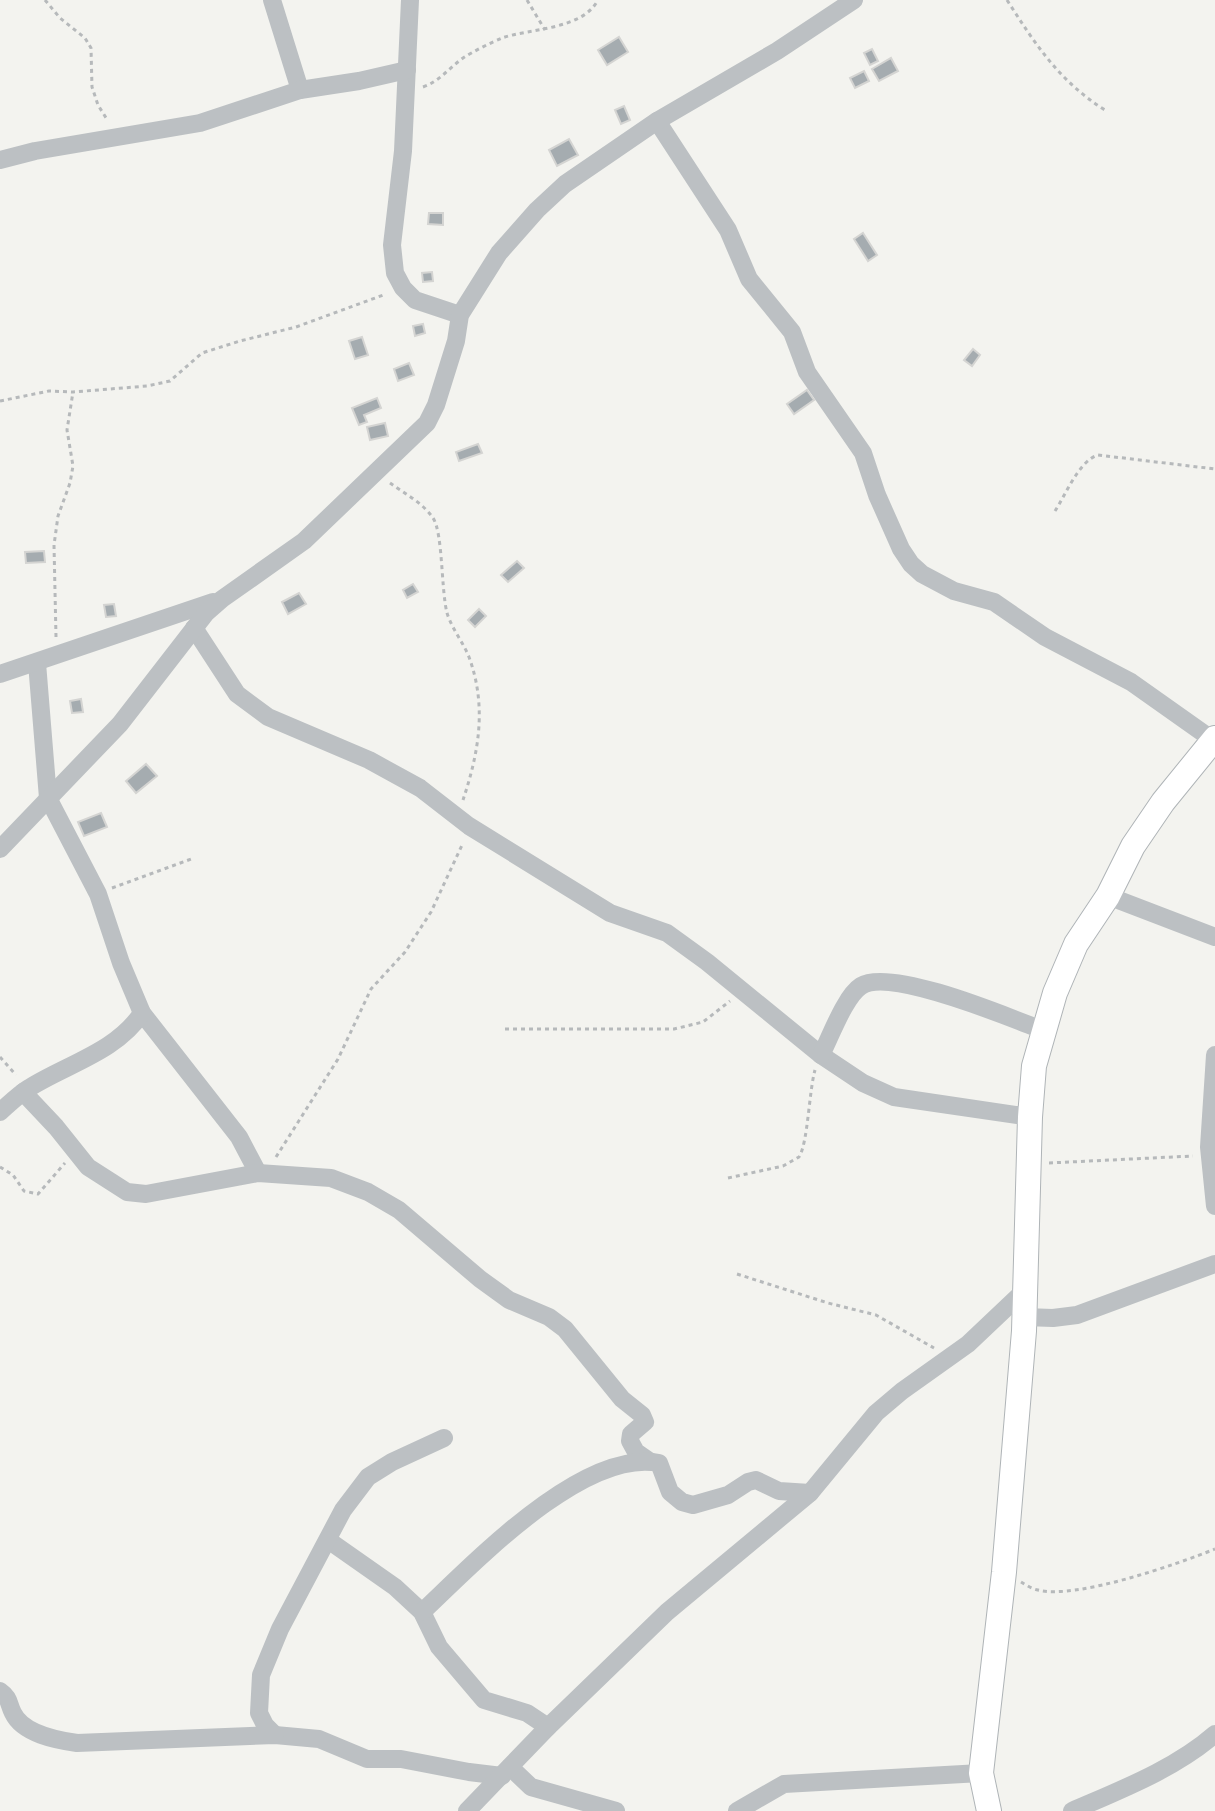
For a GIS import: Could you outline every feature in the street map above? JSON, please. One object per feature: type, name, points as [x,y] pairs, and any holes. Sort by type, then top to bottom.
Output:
[{"type":"street","points":[[272,0],[300,90]]},
{"type":"street","points":[[410,0],[403,151],[392,245],[395,273],[403,288],[415,300],[460,315]]},
{"type":"street","points":[[0,849],[120,724],[194,628],[222,599],[304,541],[427,423],[436,405],[456,341],[460,315],[499,253],[537,210],[565,184],[657,121],[777,51],[854,0]]},
{"type":"street","points":[[0,160],[200,123],[300,90],[407,70]]},
{"type":"street","points":[[657,121],[728,230],[749,279],[792,332],[807,372],[863,453],[877,495],[911,564],[922,574],[954,591],[994,602],[1045,637],[1131,682],[1214,739],[1140,835],[1108,896],[1076,944],[1042,1030],[1034,1066],[1024,1317],[1004,1572],[981,1773],[989,1811]]},
{"type":"street","points":[[0,674],[222,599]]},
{"type":"street","points":[[194,628],[237,694],[254,708],[268,717],[369,760],[420,788],[463,820],[610,913],[667,933],[821,1055],[863,1083],[894,1097],[1030,1117]]},
{"type":"street","points":[[37,663],[48,798],[98,894],[142,1013],[239,1137],[261,1173]]},
{"type":"street","points":[[1108,896],[1215,937]]},
{"type":"street","points":[[821,1055],[853,993],[863,985],[874,982],[916,986],[1042,1030]]},
{"type":"street","points":[[0,1112],[25,1090],[108,1046],[132,1028],[142,1013]]},
{"type":"street","points":[[1215,1055],[1210,1154],[1215,1206]]},
{"type":"street","points":[[25,1090],[88,1167],[127,1192],[146,1194],[261,1173],[331,1178],[368,1192],[399,1210],[509,1300],[549,1317],[565,1329],[622,1399],[642,1415],[645,1422],[631,1434],[630,1441],[636,1452],[661,1466],[670,1492],[682,1502],[693,1505],[728,1495],[756,1480],[779,1491],[810,1493]]},
{"type":"street","points":[[1024,1317],[1077,1315],[1215,1264]]},
{"type":"street","points":[[467,1811],[548,1727],[667,1612],[810,1493],[876,1413],[951,1357],[1024,1291]]},
{"type":"street","points":[[275,1735],[259,1713],[261,1675],[280,1629],[355,1492],[368,1477],[392,1462],[444,1438]]},
{"type":"street","points":[[422,1612],[509,1532],[554,1498],[593,1474],[620,1464],[649,1461]]},
{"type":"street","points":[[328,1540],[386,1580],[422,1612],[439,1647],[484,1700],[527,1713],[548,1727]]},
{"type":"street","points":[[0,1691],[9,1699],[15,1716],[40,1734],[57,1740],[77,1743],[133,1742],[275,1735],[319,1739],[367,1759],[401,1759],[469,1772],[506,1771],[568,1805],[616,1811]]},
{"type":"street","points":[[1072,1811],[1169,1764],[1215,1734]]},
{"type":"street","points":[[737,1811],[784,1784],[981,1773]]},
{"type":"path","points":[[45,0],[60,18],[85,38],[91,48],[92,87],[98,105],[122,135]]},
{"type":"path","points":[[527,0],[545,30]]},
{"type":"path","points":[[407,93],[436,82],[464,58],[501,39],[545,30],[585,13],[598,0]]},
{"type":"path","points":[[1007,0],[1027,33],[1060,74],[1083,97],[1105,110]]},
{"type":"path","points":[[0,401],[49,391],[147,386],[170,381],[202,353],[296,327],[403,288]]},
{"type":"path","points":[[56,657],[54,545],[58,516],[73,466],[67,430],[73,392]]},
{"type":"path","points":[[1055,511],[1084,465],[1091,457],[1098,455],[1215,469]]},
{"type":"path","points":[[261,1173],[307,1111],[338,1059],[371,989],[405,952],[431,912],[456,862],[480,734],[476,678],[446,606],[438,529],[431,515],[377,474]]},
{"type":"path","points":[[98,894],[194,858]]},
{"type":"path","points":[[505,1029],[647,1031],[689,1027],[703,1022],[742,991]]},
{"type":"path","points":[[728,1178],[783,1166],[799,1157],[803,1151],[809,1101],[821,1055]]},
{"type":"path","points":[[0,1057],[25,1090]]},
{"type":"path","points":[[0,1167],[13,1175],[24,1191],[38,1194],[75,1150]]},
{"type":"path","points":[[1029,1163],[1147,1160],[1210,1154]]},
{"type":"path","points":[[737,1274],[876,1315],[951,1357]]},
{"type":"path","points":[[1004,1572],[1038,1590],[1056,1592],[1121,1580],[1215,1549]]},
{"type":"building","points":[[619,37],[628,52],[607,65],[598,50]]},
{"type":"building","points":[[872,49],[878,61],[870,65],[864,53]]},
{"type":"building","points":[[891,58],[898,71],[879,81],[872,69]]},
{"type":"building","points":[[864,71],[869,81],[855,88],[850,78]]},
{"type":"building","points":[[624,106],[630,120],[621,124],[615,110]]},
{"type":"building","points":[[569,139],[578,155],[557,166],[549,150]]},
{"type":"building","points":[[429,213],[443,213],[443,225],[428,224]]},
{"type":"building","points":[[863,233],[877,255],[868,261],[854,239]]},
{"type":"building","points":[[432,272],[433,281],[423,282],[422,273]]},
{"type":"building","points":[[423,324],[425,333],[415,336],[413,326]]},
{"type":"building","points":[[362,337],[368,355],[355,359],[349,341]]},
{"type":"building","points":[[973,349],[980,355],[972,366],[964,360]]},
{"type":"building","points":[[409,363],[414,375],[398,381],[394,369]]},
{"type":"building","points":[[807,390],[814,400],[794,414],[787,404]]},
{"type":"building","points":[[377,398],[381,408],[364,415],[367,422],[359,425],[352,408]]},
{"type":"building","points":[[385,423],[388,436],[370,440],[367,427]]},
{"type":"building","points":[[478,444],[482,453],[459,461],[456,452]]},
{"type":"building","points":[[44,551],[45,562],[26,563],[25,552]]},
{"type":"building","points":[[517,561],[524,568],[508,582],[501,575]]},
{"type":"building","points":[[413,584],[418,592],[407,598],[403,590]]},
{"type":"building","points":[[299,593],[306,604],[288,614],[282,602]]},
{"type":"building","points":[[114,604],[116,616],[106,617],[104,605]]},
{"type":"building","points":[[479,609],[486,616],[475,627],[468,620]]},
{"type":"building","points":[[81,699],[83,712],[72,713],[70,701]]},
{"type":"building","points":[[146,764],[157,776],[136,793],[126,781]]},
{"type":"building","points":[[101,813],[107,827],[84,836],[78,822]]}]
